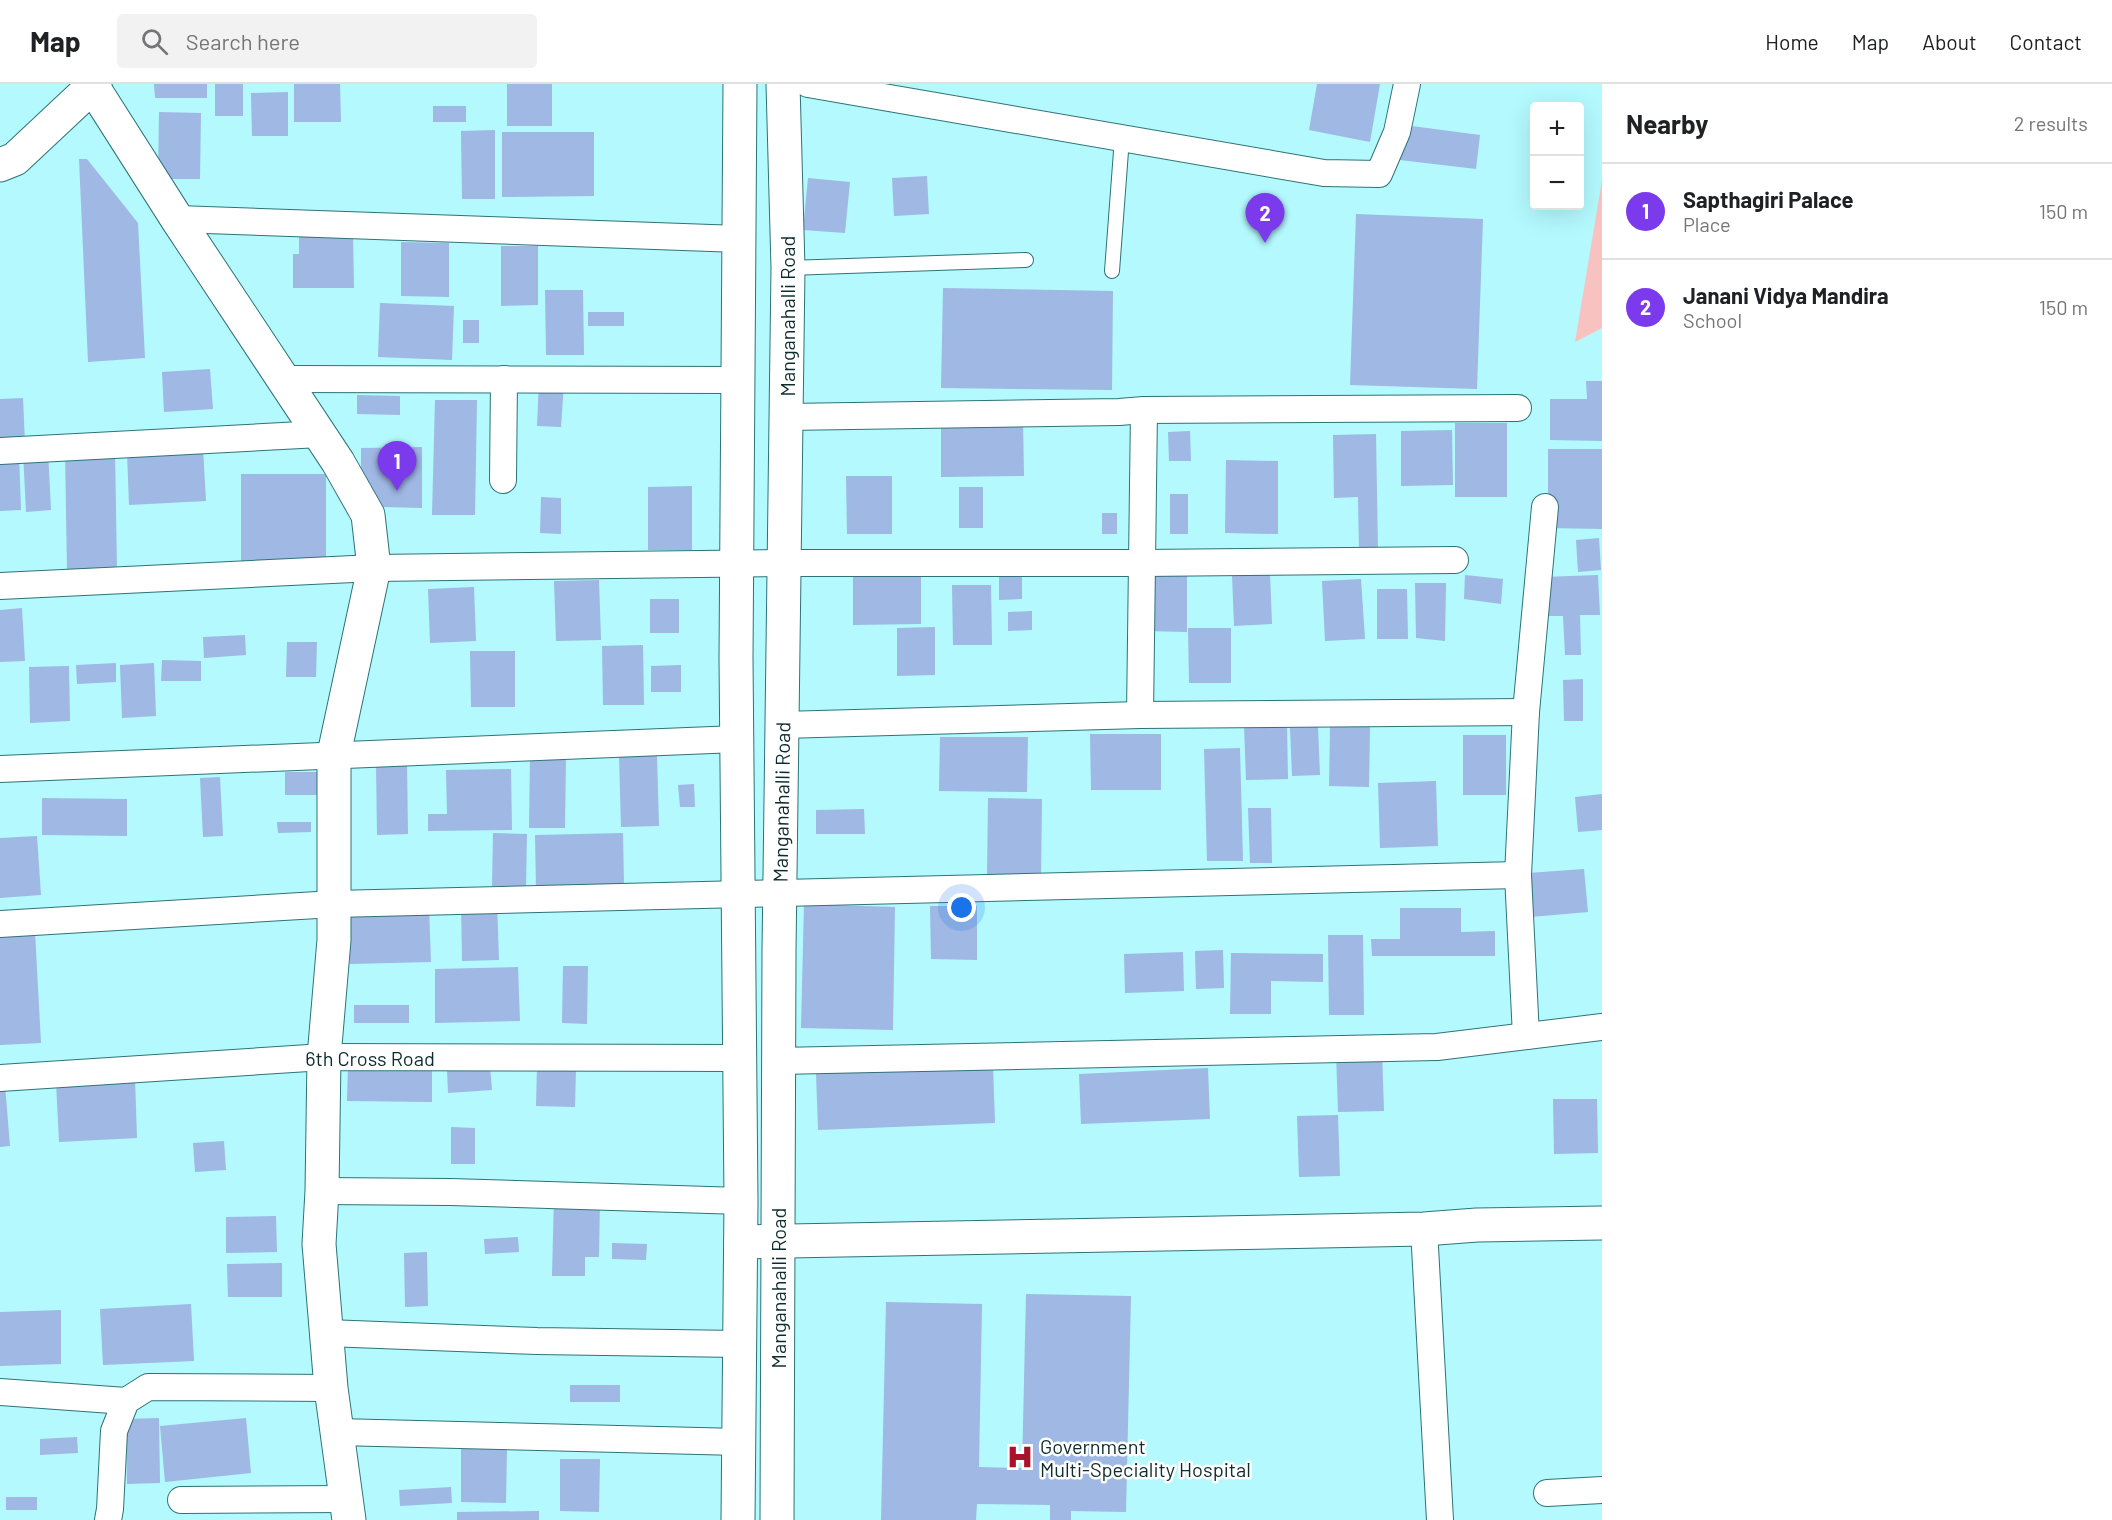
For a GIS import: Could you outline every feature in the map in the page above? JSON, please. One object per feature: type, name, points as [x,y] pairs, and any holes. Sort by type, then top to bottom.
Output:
[{"type":"main road","name":"Manganahalli Road","points":[[738,1520],[741,1201],[736,564],[740,84]]},
{"type":"main road","name":"Manganahalli Road","points":[[777,1520],[779,893],[788,268],[783,84]]},
{"type":"main road","points":[[0,165],[15,159],[94,86],[177,219],[338,462],[368,515],[374,568],[334,754],[334,940],[324,1057],[319,1244],[331,1388],[347,1509]]},
{"type":"main road","points":[[741,1242],[1424,1229],[1478,1225],[1602,1223]]},
{"type":"street","points":[[808,84],[1324,173],[1379,174],[1397,132],[1407,84]]},
{"type":"street","points":[[177,219],[739,239]]},
{"type":"street","points":[[283,379],[738,380]]},
{"type":"street","points":[[502,480],[504,379]]},
{"type":"street","points":[[786,417],[1144,410],[1518,408]]},
{"type":"street","points":[[1140,715],[1144,410]]},
{"type":"street","points":[[0,451],[320,434]]},
{"type":"street","points":[[1526,1036],[1518,875],[1526,712],[1545,507]]},
{"type":"street","points":[[0,586],[374,568],[784,563],[1455,560]]},
{"type":"street","points":[[782,725],[1140,715],[1526,712]]},
{"type":"street","points":[[0,769],[737,739]]},
{"type":"street","points":[[0,924],[334,904],[1518,875]]},
{"type":"street","points":[[778,1062],[1437,1047],[1602,1027]]},
{"type":"street","name":"6th Cross Road","points":[[0,1078],[324,1057],[740,1058]]},
{"type":"street","points":[[322,1191],[450,1192],[741,1201]]},
{"type":"street","points":[[1424,1229],[1440,1520]]},
{"type":"street","points":[[327,1333],[537,1341],[739,1344]]},
{"type":"street","points":[[108,1520],[114,1431],[126,1401],[148,1387],[331,1388]]},
{"type":"street","points":[[0,1392],[126,1401]]},
{"type":"street","points":[[337,1432],[739,1442]]},
{"type":"street","points":[[1546,1492],[1602,1490]]},
{"type":"street","points":[[181,1500],[347,1509]]},
{"type":"lane","points":[[1112,271],[1122,138]]},
{"type":"lane","points":[[788,268],[1026,260]]},
{"type":"shaded area","points":[[1602,180],[1602,328],[1575,342]]},
{"type":"building","points":[[154,84],[207,84],[207,98],[155,98]]},
{"type":"building","points":[[215,84],[243,84],[243,116],[215,116]]},
{"type":"building","points":[[294,84],[340,84],[341,122],[294,122]]},
{"type":"building","points":[[507,84],[552,84],[552,126],[507,126]]},
{"type":"building","points":[[1317,84],[1380,84],[1370,142],[1309,130]]},
{"type":"building","points":[[288,92],[288,136],[252,136],[251,93]]},
{"type":"building","points":[[433,106],[466,106],[466,122],[433,122]]},
{"type":"building","points":[[159,112],[201,113],[200,179],[158,179]]},
{"type":"building","points":[[1404,125],[1480,135],[1476,169],[1400,160]]},
{"type":"building","points":[[495,130],[495,199],[462,199],[461,131]]},
{"type":"building","points":[[502,132],[594,132],[594,196],[502,197]]},
{"type":"building","points":[[79,159],[87,159],[138,223],[145,358],[88,362]]},
{"type":"building","points":[[927,176],[929,214],[894,216],[892,178]]},
{"type":"building","points":[[808,178],[850,182],[845,233],[803,230]]},
{"type":"building","points":[[1356,214],[1483,219],[1477,389],[1350,385]]},
{"type":"building","points":[[353,234],[354,288],[293,288],[293,254],[299,254],[299,235]]},
{"type":"building","points":[[401,242],[449,243],[449,297],[401,296]]},
{"type":"building","points":[[501,246],[538,246],[538,305],[501,306]]},
{"type":"building","points":[[943,288],[1113,291],[1112,390],[941,388]]},
{"type":"building","points":[[545,290],[583,290],[584,355],[546,355]]},
{"type":"building","points":[[380,303],[454,306],[452,360],[378,357]]},
{"type":"building","points":[[588,312],[624,312],[624,326],[588,326]]},
{"type":"building","points":[[463,320],[479,320],[479,343],[463,343]]},
{"type":"building","points":[[210,369],[213,409],[164,412],[162,372]]},
{"type":"building","points":[[539,381],[564,383],[561,427],[537,426]]},
{"type":"building","points":[[1586,381],[1602,381],[1602,441],[1550,440],[1550,399],[1587,399]]},
{"type":"building","points":[[357,395],[400,396],[400,415],[357,414]]},
{"type":"building","points":[[23,398],[25,443],[0,444],[0,399]]},
{"type":"building","points":[[435,400],[477,400],[475,515],[432,515]]},
{"type":"building","points":[[1023,421],[1024,476],[941,477],[941,422]]},
{"type":"building","points":[[1455,423],[1507,423],[1507,497],[1455,497]]},
{"type":"building","points":[[1452,430],[1453,485],[1401,486],[1401,431]]},
{"type":"building","points":[[1190,431],[1191,461],[1169,461],[1168,432]]},
{"type":"building","points":[[1376,434],[1378,549],[1359,549],[1358,497],[1334,498],[1333,435]]},
{"type":"building","points":[[422,447],[422,508],[383,507],[361,476],[361,448]]},
{"type":"building","points":[[115,448],[117,571],[67,572],[65,449]]},
{"type":"building","points":[[203,448],[206,501],[129,505],[127,452]]},
{"type":"building","points":[[1548,449],[1602,449],[1602,529],[1548,528]]},
{"type":"building","points":[[48,451],[51,510],[26,512],[23,452]]},
{"type":"building","points":[[19,454],[21,510],[0,511],[0,455]]},
{"type":"building","points":[[1226,460],[1278,461],[1278,534],[1225,533]]},
{"type":"building","points":[[241,474],[326,474],[326,564],[241,563]]},
{"type":"building","points":[[846,476],[892,476],[892,534],[847,534]]},
{"type":"building","points":[[692,486],[692,550],[648,550],[648,487]]},
{"type":"building","points":[[959,487],[983,487],[983,528],[959,528]]},
{"type":"building","points":[[1170,494],[1188,494],[1188,534],[1170,534]]},
{"type":"building","points":[[541,497],[561,498],[561,534],[540,533]]},
{"type":"building","points":[[1102,513],[1117,513],[1117,534],[1102,534]]},
{"type":"building","points":[[1599,538],[1601,570],[1578,572],[1576,540]]},
{"type":"building","points":[[921,568],[921,624],[853,625],[853,569]]},
{"type":"building","points":[[1146,571],[1187,571],[1187,632],[1146,631]]},
{"type":"building","points":[[1022,572],[1022,599],[999,600],[999,573]]},
{"type":"building","points":[[1270,573],[1272,624],[1234,626],[1232,574]]},
{"type":"building","points":[[1465,575],[1503,579],[1501,604],[1464,599]]},
{"type":"building","points":[[1598,575],[1600,615],[1580,615],[1581,655],[1565,655],[1563,616],[1545,616],[1543,577]]},
{"type":"building","points":[[1361,579],[1365,639],[1325,641],[1322,581]]},
{"type":"building","points":[[599,580],[601,640],[556,641],[554,581]]},
{"type":"building","points":[[1415,583],[1446,583],[1445,641],[1416,638]]},
{"type":"building","points":[[952,585],[991,585],[992,645],[953,645]]},
{"type":"building","points":[[474,587],[476,641],[430,643],[428,589]]},
{"type":"building","points":[[1377,589],[1407,589],[1408,639],[1377,639]]},
{"type":"building","points":[[650,599],[679,599],[679,633],[650,633]]},
{"type":"building","points":[[22,608],[25,661],[0,662],[0,610]]},
{"type":"building","points":[[1032,611],[1032,630],[1008,631],[1008,612]]},
{"type":"building","points":[[935,627],[935,675],[897,676],[897,628]]},
{"type":"building","points":[[1188,628],[1231,628],[1231,683],[1189,683]]},
{"type":"building","points":[[245,635],[246,655],[204,658],[203,637]]},
{"type":"building","points":[[287,642],[317,642],[316,677],[286,677]]},
{"type":"building","points":[[643,645],[644,705],[603,705],[602,646]]},
{"type":"building","points":[[470,651],[515,651],[515,707],[471,707]]},
{"type":"building","points":[[162,660],[201,661],[201,681],[161,681]]},
{"type":"building","points":[[116,663],[116,682],[77,684],[76,665]]},
{"type":"building","points":[[154,663],[156,716],[122,718],[120,665]]},
{"type":"building","points":[[681,665],[681,692],[651,692],[651,666]]},
{"type":"building","points":[[69,666],[70,721],[30,723],[29,667]]},
{"type":"building","points":[[1583,679],[1583,721],[1564,721],[1563,680]]},
{"type":"building","points":[[1287,724],[1288,779],[1246,780],[1244,725]]},
{"type":"building","points":[[1318,727],[1320,775],[1292,776],[1290,728]]},
{"type":"building","points":[[1330,727],[1370,727],[1369,787],[1329,786]]},
{"type":"building","points":[[1090,734],[1161,734],[1161,790],[1091,790]]},
{"type":"building","points":[[1463,735],[1506,735],[1506,795],[1463,795]]},
{"type":"building","points":[[940,737],[1028,737],[1027,792],[939,791]]},
{"type":"building","points":[[1240,748],[1243,861],[1207,861],[1204,749]]},
{"type":"building","points":[[530,754],[566,755],[565,828],[529,828]]},
{"type":"building","points":[[657,755],[659,826],[621,827],[619,756]]},
{"type":"building","points":[[407,763],[408,834],[377,835],[376,764]]},
{"type":"building","points":[[511,769],[512,830],[428,831],[428,814],[447,814],[446,770]]},
{"type":"building","points":[[285,772],[322,772],[323,795],[285,795]]},
{"type":"building","points":[[220,777],[223,836],[203,837],[200,778]]},
{"type":"building","points":[[1436,781],[1438,846],[1380,848],[1378,783]]},
{"type":"building","points":[[694,784],[695,807],[680,807],[678,785]]},
{"type":"building","points":[[1602,794],[1602,830],[1578,832],[1575,797]]},
{"type":"building","points":[[42,798],[127,799],[127,836],[42,835]]},
{"type":"building","points":[[988,798],[1042,799],[1041,877],[987,877]]},
{"type":"building","points":[[1248,808],[1271,808],[1272,863],[1250,863]]},
{"type":"building","points":[[864,809],[865,834],[816,834],[816,810]]},
{"type":"building","points":[[277,822],[311,822],[311,832],[278,833]]},
{"type":"building","points":[[493,833],[527,834],[526,887],[492,886]]},
{"type":"building","points":[[623,833],[624,886],[536,888],[535,835]]},
{"type":"building","points":[[37,836],[41,895],[0,898],[0,838]]},
{"type":"building","points":[[1584,869],[1588,912],[1531,917],[1528,873]]},
{"type":"building","points":[[461,902],[497,902],[499,960],[462,961]]},
{"type":"building","points":[[804,904],[895,907],[893,1030],[801,1028]]},
{"type":"building","points":[[930,906],[977,906],[977,960],[931,959]]},
{"type":"building","points":[[429,907],[431,962],[350,964],[348,909]]},
{"type":"building","points":[[1400,908],[1461,908],[1461,932],[1495,931],[1495,956],[1372,956],[1371,939],[1400,939]]},
{"type":"building","points":[[35,932],[41,1043],[0,1045],[0,934]]},
{"type":"building","points":[[1328,935],[1363,935],[1364,1015],[1329,1015]]},
{"type":"building","points":[[1223,950],[1224,988],[1196,989],[1195,951]]},
{"type":"building","points":[[1183,952],[1184,991],[1125,993],[1124,954]]},
{"type":"building","points":[[1231,953],[1323,954],[1323,982],[1271,981],[1271,1014],[1230,1014]]},
{"type":"building","points":[[563,966],[588,966],[587,1024],[562,1023]]},
{"type":"building","points":[[518,967],[520,1021],[435,1023],[435,969]]},
{"type":"building","points":[[354,1005],[409,1005],[409,1023],[354,1023]]},
{"type":"building","points":[[1382,1051],[1384,1111],[1338,1112],[1336,1052]]},
{"type":"building","points":[[348,1063],[432,1064],[432,1102],[347,1101]]},
{"type":"building","points":[[490,1066],[492,1090],[448,1093],[447,1069]]},
{"type":"building","points":[[993,1066],[995,1123],[818,1130],[816,1073]]},
{"type":"building","points":[[537,1067],[576,1068],[575,1107],[536,1106]]},
{"type":"building","points":[[1208,1068],[1210,1119],[1081,1124],[1079,1074]]},
{"type":"building","points":[[135,1078],[137,1138],[59,1142],[56,1082]]},
{"type":"building","points":[[5,1085],[10,1146],[0,1147],[0,1086]]},
{"type":"building","points":[[1553,1099],[1597,1099],[1598,1153],[1554,1154]]},
{"type":"building","points":[[1338,1115],[1340,1176],[1299,1177],[1297,1116]]},
{"type":"building","points":[[451,1127],[475,1128],[475,1164],[451,1164]]},
{"type":"building","points":[[224,1141],[226,1170],[195,1172],[193,1143]]},
{"type":"building","points":[[554,1197],[600,1198],[599,1257],[585,1257],[585,1276],[552,1276]]},
{"type":"building","points":[[276,1216],[277,1252],[226,1253],[226,1217]]},
{"type":"building","points":[[518,1237],[519,1252],[485,1254],[484,1239]]},
{"type":"building","points":[[612,1243],[647,1244],[646,1260],[612,1259]]},
{"type":"building","points":[[427,1252],[428,1306],[405,1307],[404,1253]]},
{"type":"building","points":[[282,1263],[282,1297],[228,1297],[227,1264]]},
{"type":"building","points":[[1026,1294],[1131,1296],[1126,1512],[1071,1511],[1071,1520],[1050,1520],[1050,1505],[977,1504],[976,1520],[881,1520],[886,1302],[982,1304],[979,1467],[1022,1468]]},
{"type":"building","points":[[191,1304],[194,1361],[103,1365],[100,1309]]},
{"type":"building","points":[[61,1310],[61,1364],[0,1366],[0,1312]]},
{"type":"building","points":[[570,1385],[620,1385],[620,1402],[570,1402]]},
{"type":"building","points":[[159,1418],[160,1483],[127,1484],[126,1419]]},
{"type":"building","points":[[246,1418],[251,1473],[165,1482],[160,1426]]},
{"type":"building","points":[[77,1437],[78,1453],[40,1455],[40,1439]]},
{"type":"building","points":[[461,1449],[507,1449],[506,1503],[461,1502]]},
{"type":"building","points":[[560,1459],[600,1459],[599,1512],[560,1511]]},
{"type":"building","points":[[451,1487],[452,1503],[400,1506],[399,1490]]},
{"type":"building","points":[[6,1497],[37,1497],[37,1510],[6,1510]]},
{"type":"building","points":[[539,1511],[539,1520],[457,1520],[457,1512]]},
{"type":"place","name":"Janani Vidya Mandira","points":[[1265,243]]},
{"type":"place","name":"Sapthagiri Palace","points":[[397,491]]},
{"type":"place","name":"Government Multi-Speciality Hospital","points":[[1020,1457]]}]
